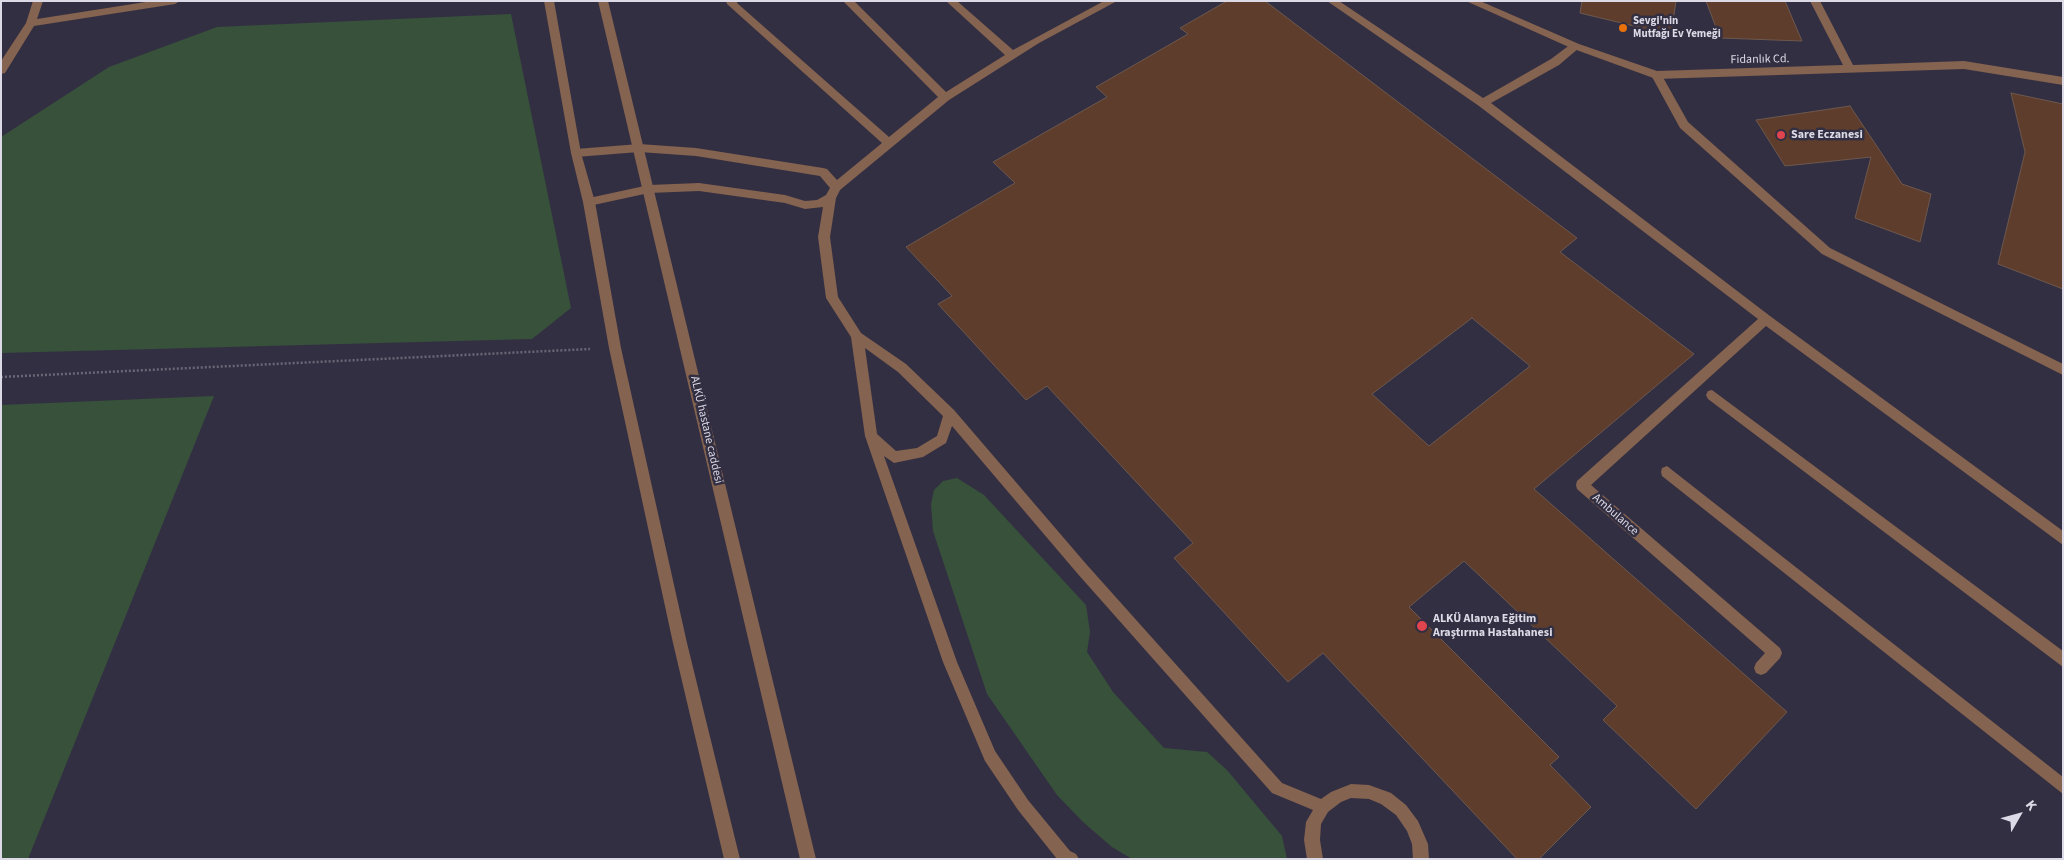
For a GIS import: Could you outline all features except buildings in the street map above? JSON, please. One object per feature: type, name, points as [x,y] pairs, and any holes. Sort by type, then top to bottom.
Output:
[{"type":"street","points":[[1,70],[31,23],[38,1]]},
{"type":"street","points":[[31,23],[175,1]]},
{"type":"street","points":[[549,1],[576,154],[589,202],[615,348],[682,652],[732,859]]},
{"type":"street","name":"ALKÜ hastane caddesi","points":[[603,1],[808,859]]},
{"type":"street","points":[[733,1],[730,2],[889,143]]},
{"type":"street","points":[[848,1],[945,97]]},
{"type":"street","points":[[951,1],[1012,55]]},
{"type":"street","points":[[1112,1],[1035,41],[945,97],[836,187],[830,198],[824,237],[832,298],[857,336],[902,368],[950,414],[1082,569],[1276,788],[1323,808]]},
{"type":"street","points":[[1332,1],[1483,104],[1766,319],[2063,539]]},
{"type":"street","name":"Fidanlık Cd.","points":[[1471,1],[1575,46],[1656,74],[1850,70],[1964,65],[2063,81]]},
{"type":"street","points":[[1815,1],[1850,70]]},
{"type":"street","points":[[1483,104],[1555,62],[1575,46]]},
{"type":"street","points":[[1656,74],[1684,125],[1826,251],[2063,370]]},
{"type":"street","points":[[576,154],[639,148],[696,152],[823,172],[836,187]]},
{"type":"street","points":[[589,202],[648,189],[699,187],[785,199],[805,206],[819,204],[830,198]]},
{"type":"street","name":"Ambulance","points":[[1761,668],[1775,652],[1582,485],[1766,319]]},
{"type":"street","points":[[857,336],[871,436],[950,662],[990,756],[1023,806],[1065,856],[1071,859]]},
{"type":"street","points":[[1712,395],[2063,660]]},
{"type":"street","points":[[871,436],[894,457],[919,453],[942,439],[950,414]]},
{"type":"street","points":[[1667,472],[2063,787]]},
{"type":"street","points":[[1315,859],[1312,840],[1314,822],[1323,808],[1336,797],[1351,791],[1369,792],[1386,798],[1401,810],[1413,826],[1420,844],[1421,859]]},
{"type":"path","points":[[1,377],[615,348]]},
{"type":"green space","points":[[511,14],[571,308],[532,339],[1,353],[1,137],[109,67],[217,27]]},
{"type":"green space","points":[[214,396],[28,859],[1,859],[1,405]]},
{"type":"green space","points":[[957,478],[984,495],[1086,605],[1090,632],[1087,652],[1113,692],[1164,748],[1207,752],[1227,770],[1282,836],[1287,859],[1132,859],[1112,847],[1083,822],[1057,795],[987,694],[933,531],[931,504],[934,490],[943,481]]},
{"type":"place","name":"Sevgi'nin Mutfağı Ev Yemeği","points":[[1623,28]]},
{"type":"place","name":"Sare Eczanesi","points":[[1781,135]]},
{"type":"place","name":"ALKÜ Alanya Eğitim Araştırma Hastahanesi","points":[[1422,626]]}]
